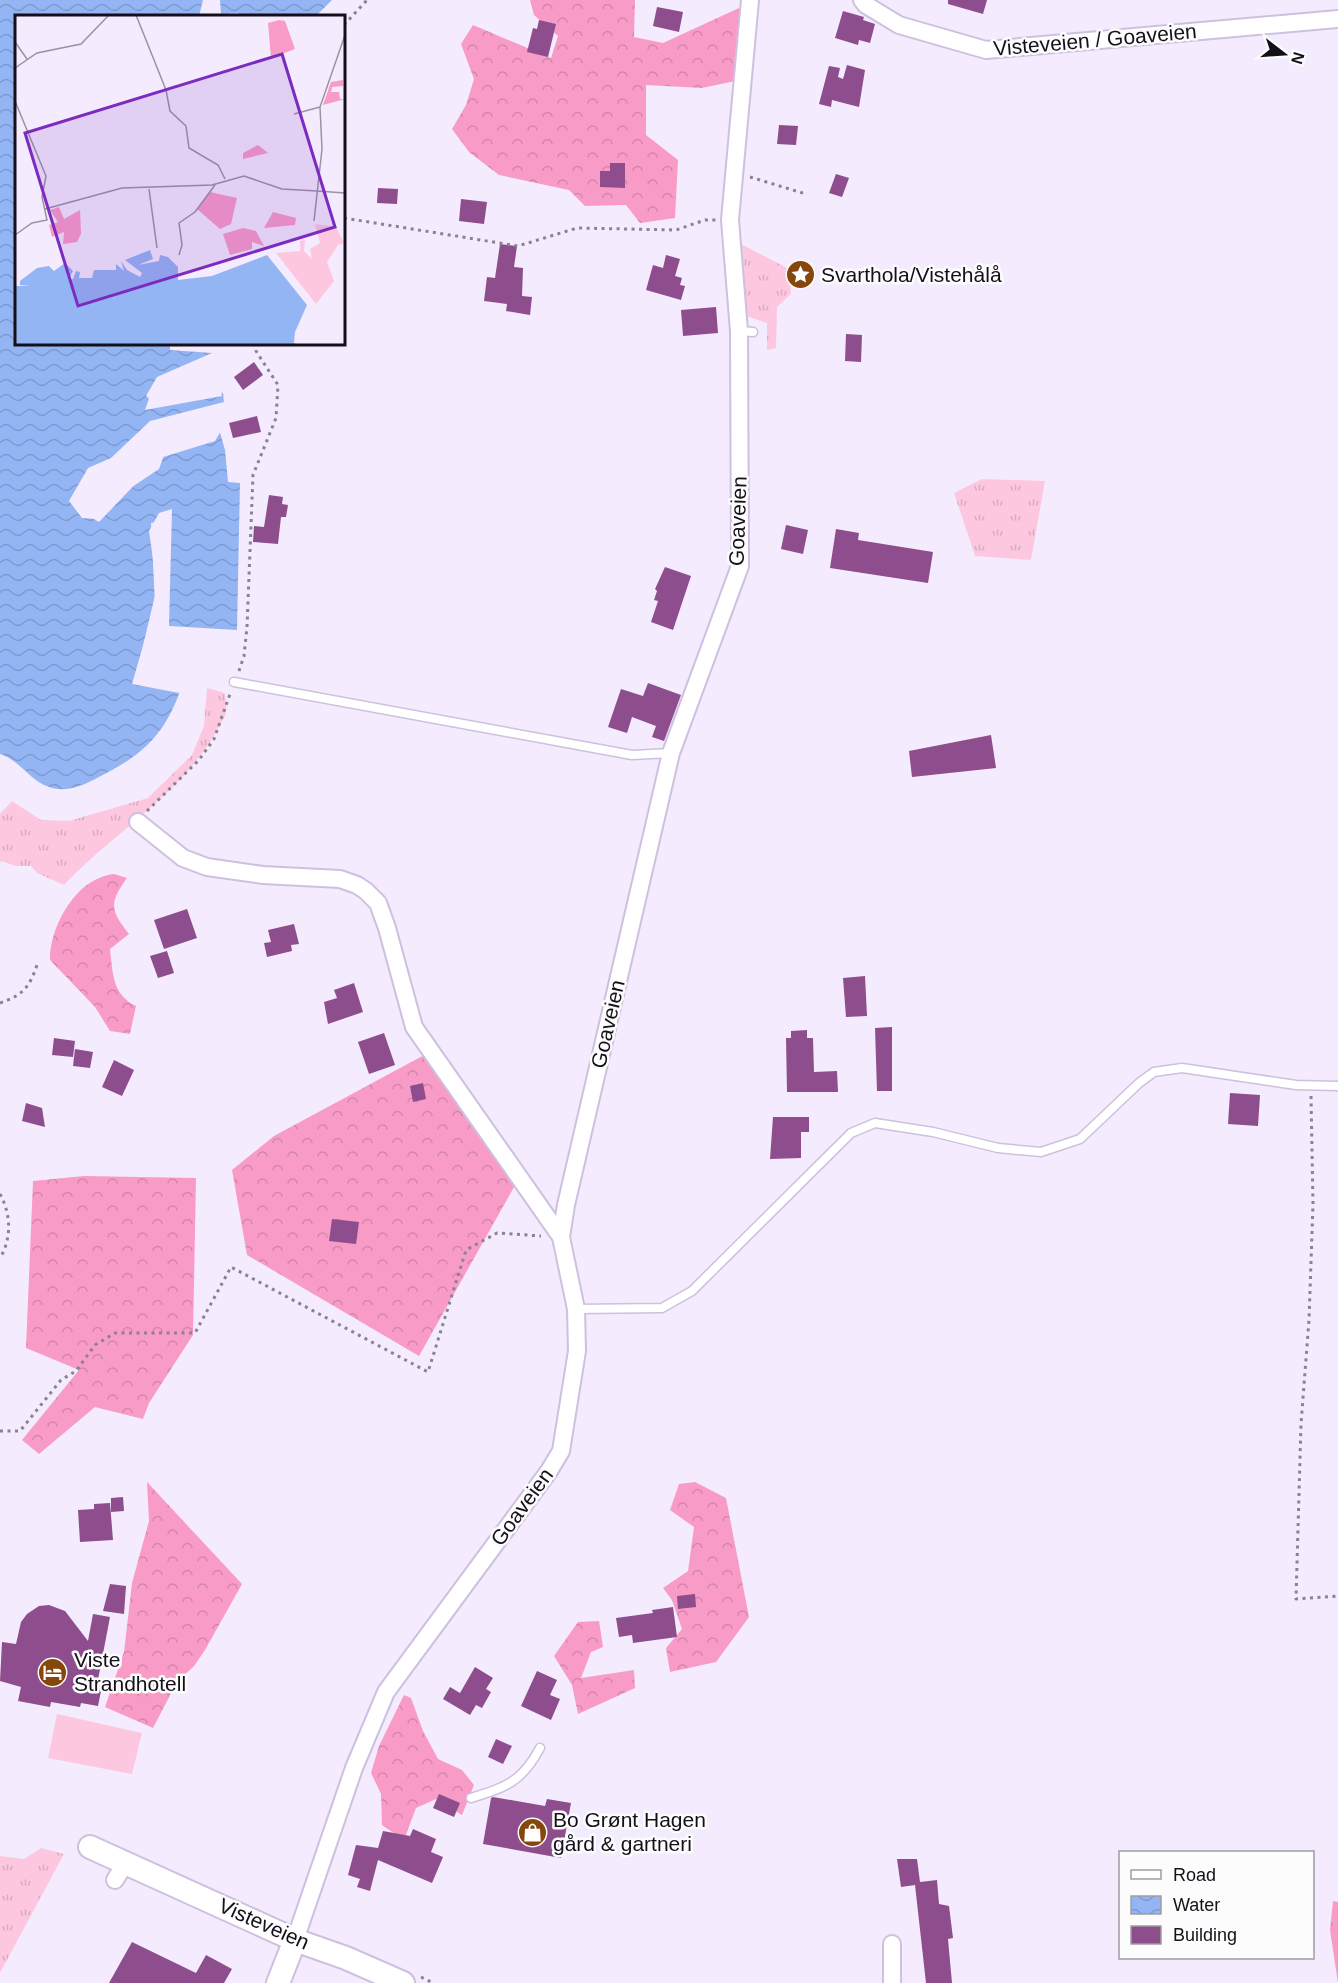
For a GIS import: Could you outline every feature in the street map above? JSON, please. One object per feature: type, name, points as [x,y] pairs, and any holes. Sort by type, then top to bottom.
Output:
[{"type":"main road","name":"Visteveien","points":[[90,1847],[120,1871],[346,1958],[403,1983]]},
{"type":"main road","name":"Goaveien","points":[[278,1983],[295,1940]]},
{"type":"street","name":"Goaveien","points":[[295,1940],[354,1768],[386,1692],[549,1472],[561,1451],[577,1352],[576,1309],[561,1237],[671,753],[740,566],[746,332],[730,220],[750,0]]},
{"type":"street","name":"Visteveien / Goaveien","points":[[862,0],[866,5],[899,25],[986,50],[1338,19]]},
{"type":"street","points":[[138,822],[183,858],[207,867],[263,874],[340,879],[366,891],[378,903],[387,928],[414,1027],[561,1237]]},
{"type":"street","points":[[892,1944],[892,1983]]},
{"type":"lane","points":[[234,682],[632,755],[671,753]]},
{"type":"lane","points":[[576,1309],[662,1308],[692,1291],[851,1133],[875,1123],[933,1132],[998,1148],[1041,1152],[1080,1139],[1139,1083],[1154,1072],[1182,1068],[1311,1086],[1338,1086]]},
{"type":"lane","points":[[471,1798],[497,1790],[520,1779],[540,1748]]},
{"type":"path","points":[[345,24],[367,0]]},
{"type":"path","points":[[734,172],[806,194]]},
{"type":"path","points":[[345,218],[518,246],[577,228],[676,230],[705,220],[730,220]]},
{"type":"path","points":[[138,822],[158,798],[199,760],[214,740],[245,646],[253,475],[276,418],[278,385],[254,345]]},
{"type":"path","points":[[0,1002],[13,998],[30,986],[37,965]]},
{"type":"path","points":[[1311,1086],[1313,1204],[1309,1320],[1301,1424],[1296,1599],[1338,1596]]},
{"type":"path","points":[[0,1194],[9,1210],[7,1239],[0,1258]]},
{"type":"path","points":[[0,1431],[20,1431],[61,1380],[76,1371],[94,1345],[115,1333],[195,1333],[231,1267],[428,1372],[466,1250],[497,1233],[561,1237]]},
{"type":"green space","points":[[530,0],[635,0],[634,37],[663,43],[739,8],[740,80],[702,88],[646,85],[646,135],[678,160],[675,218],[640,223],[626,205],[585,206],[569,190],[499,175],[469,152],[452,129],[466,105],[474,79],[461,44],[473,25],[551,58],[558,36],[534,15]]},
{"type":"green space","points":[[737,242],[789,269],[791,294],[777,307],[776,348],[767,350],[767,323],[741,314]]},
{"type":"green space","points":[[982,479],[1045,481],[1031,560],[975,556],[954,493]]},
{"type":"green space","points":[[207,688],[225,693],[226,710],[222,722],[201,755],[145,813],[64,885],[37,873],[31,866],[16,866],[1,861],[0,864],[0,814],[12,801],[41,820],[69,821],[148,798],[192,755],[204,726]]},
{"type":"green space","points":[[114,874],[127,878],[117,894],[114,906],[118,919],[129,934],[110,949],[113,975],[118,989],[122,996],[136,1006],[130,1034],[110,1031],[95,1007],[50,960],[55,933],[68,906],[88,884],[100,877]]},
{"type":"green space","points":[[428,1053],[518,1180],[419,1356],[247,1255],[232,1170],[274,1136]]},
{"type":"green space","points":[[84,1176],[196,1178],[193,1335],[149,1403],[143,1419],[95,1407],[39,1454],[22,1440],[79,1370],[26,1348],[33,1181]]},
{"type":"green space","points":[[147,1482],[242,1584],[205,1650],[194,1666],[177,1682],[153,1728],[105,1707],[124,1652],[132,1583],[149,1521]]},
{"type":"green space","points":[[695,1482],[726,1498],[749,1617],[716,1662],[670,1672],[666,1648],[682,1629],[672,1600],[663,1588],[688,1571],[694,1527],[670,1510],[679,1484]]},
{"type":"green space","points":[[599,1621],[603,1647],[591,1652],[581,1678],[634,1670],[635,1688],[578,1714],[572,1685],[554,1656],[578,1622]]},
{"type":"green space","points":[[404,1695],[411,1698],[423,1731],[438,1759],[462,1770],[474,1785],[462,1815],[436,1799],[416,1808],[404,1840],[382,1825],[381,1794],[371,1773],[379,1746]]},
{"type":"green space","points":[[57,1714],[142,1733],[132,1774],[48,1758]]},
{"type":"green space","points":[[41,1848],[64,1854],[0,1973],[0,1856],[24,1859]]},
{"type":"green space","points":[[1333,1901],[1338,1902],[1338,1983],[1330,1930]]},
{"type":"water","points":[[0,0],[203,0],[199,15],[15,15],[15,345],[170,345],[170,350],[212,353],[157,377],[146,396],[152,401],[211,388],[223,393],[224,402],[150,421],[111,458],[88,468],[69,501],[82,518],[96,519],[132,487],[159,469],[168,444],[219,429],[225,450],[228,482],[240,483],[237,630],[169,626],[172,509],[159,513],[149,531],[157,587],[137,671],[181,688],[175,705],[159,732],[139,753],[113,770],[79,786],[67,789],[55,789],[42,784],[13,761],[0,754]]},
{"type":"water","points":[[220,0],[332,0],[317,15],[221,14]]},
{"type":"pier","points":[[211,385],[221,389],[222,396],[145,410],[150,396]]},
{"type":"pier","points":[[220,427],[222,429],[215,441],[160,458],[167,441]]},
{"type":"pier","points":[[143,476],[99,522],[89,516],[95,516]]},
{"type":"pier","points":[[157,522],[152,531],[160,587],[141,670],[149,674],[179,678],[184,688],[179,693],[132,684],[155,604],[151,523]]},
{"type":"building","points":[[948,0],[987,0],[983,14],[948,4]]},
{"type":"building","points":[[657,7],[683,12],[679,32],[653,26]]},
{"type":"building","points":[[843,11],[864,17],[863,20],[875,24],[870,43],[859,40],[858,45],[835,38]]},
{"type":"building","points":[[539,20],[556,24],[548,57],[527,52],[533,28],[537,29]]},
{"type":"building","points":[[847,65],[865,70],[859,107],[832,100],[831,107],[819,104],[829,66],[840,68],[838,77],[843,79]]},
{"type":"building","points":[[779,125],[798,126],[796,145],[777,144]]},
{"type":"building","points":[[610,163],[625,163],[625,188],[600,187],[600,171],[610,171]]},
{"type":"building","points":[[836,174],[849,178],[842,197],[829,193]]},
{"type":"building","points":[[378,188],[398,189],[397,204],[377,203]]},
{"type":"building","points":[[461,199],[487,202],[484,224],[459,221]]},
{"type":"building","points":[[500,244],[517,246],[514,267],[523,268],[522,296],[532,297],[530,315],[506,311],[507,304],[484,301],[487,277],[495,278]]},
{"type":"building","points":[[666,255],[680,259],[675,276],[682,278],[680,285],[685,286],[681,300],[646,290],[653,265],[663,268]]},
{"type":"building","points":[[716,307],[718,333],[683,336],[681,310]]},
{"type":"building","points":[[846,334],[862,335],[861,362],[845,361]]},
{"type":"building","points":[[254,362],[263,375],[243,390],[234,377]]},
{"type":"building","points":[[257,416],[261,432],[233,438],[229,423]]},
{"type":"building","points":[[269,495],[283,497],[282,504],[288,505],[286,517],[281,517],[278,544],[253,542],[254,526],[264,527]]},
{"type":"building","points":[[786,525],[808,530],[803,554],[781,549]]},
{"type":"building","points":[[836,529],[859,533],[858,540],[933,552],[928,583],[830,568]]},
{"type":"building","points":[[665,567],[691,576],[673,630],[651,622],[658,601],[654,600],[657,591],[655,589]]},
{"type":"building","points":[[648,683],[681,695],[664,741],[652,737],[656,726],[632,717],[627,733],[608,727],[621,689],[643,696]]},
{"type":"building","points":[[991,735],[996,768],[912,777],[909,751]]},
{"type":"building","points":[[187,909],[197,938],[164,949],[154,920]]},
{"type":"building","points":[[294,924],[299,944],[291,945],[292,951],[267,957],[264,943],[271,942],[268,930]]},
{"type":"building","points":[[167,951],[174,973],[158,978],[150,956]]},
{"type":"building","points":[[865,976],[867,1016],[846,1017],[843,978]]},
{"type":"building","points":[[354,983],[363,1012],[328,1024],[324,1002],[337,998],[334,990]]},
{"type":"building","points":[[892,1027],[892,1091],[877,1091],[875,1028]]},
{"type":"building","points":[[807,1030],[807,1038],[813,1038],[814,1072],[837,1071],[838,1092],[787,1092],[786,1038],[791,1038],[791,1031]]},
{"type":"building","points":[[384,1033],[395,1065],[369,1074],[358,1042]]},
{"type":"building","points":[[54,1038],[75,1041],[73,1057],[52,1055]]},
{"type":"building","points":[[75,1049],[93,1052],[90,1068],[73,1066]]},
{"type":"building","points":[[114,1060],[134,1070],[122,1096],[102,1087]]},
{"type":"building","points":[[423,1083],[426,1099],[413,1102],[410,1086]]},
{"type":"building","points":[[1230,1093],[1260,1095],[1258,1126],[1228,1124]]},
{"type":"building","points":[[26,1103],[42,1108],[45,1127],[22,1121]]},
{"type":"building","points":[[773,1117],[809,1117],[809,1132],[801,1132],[801,1158],[770,1159]]},
{"type":"building","points":[[332,1219],[359,1222],[356,1244],[329,1241]]},
{"type":"building","points":[[123,1497],[124,1511],[111,1512],[111,1498]]},
{"type":"building","points":[[110,1503],[113,1540],[80,1542],[78,1510],[94,1509],[94,1504]]},
{"type":"building","points":[[110,1584],[126,1586],[124,1614],[103,1611]]},
{"type":"building","points":[[695,1594],[696,1607],[678,1609],[677,1596]]},
{"type":"building","points":[[49,1605],[65,1611],[88,1641],[93,1614],[110,1617],[97,1685],[102,1686],[98,1706],[81,1703],[80,1707],[51,1702],[50,1707],[18,1701],[21,1687],[0,1681],[2,1642],[16,1644],[21,1622],[27,1614],[39,1606]]},
{"type":"building","points":[[673,1607],[677,1637],[633,1643],[632,1635],[619,1637],[616,1618],[653,1613],[652,1610]]},
{"type":"building","points":[[475,1667],[493,1678],[486,1689],[491,1692],[482,1708],[476,1705],[470,1715],[443,1699],[450,1687],[460,1693]]},
{"type":"building","points":[[537,1671],[557,1680],[550,1695],[560,1699],[551,1720],[521,1706]]},
{"type":"building","points":[[496,1739],[512,1746],[503,1764],[488,1757]]},
{"type":"building","points":[[439,1794],[460,1803],[454,1817],[433,1808]]},
{"type":"building","points":[[493,1797],[545,1806],[547,1799],[571,1803],[561,1858],[483,1844]]},
{"type":"building","points":[[413,1829],[436,1839],[431,1852],[443,1857],[432,1883],[378,1860],[370,1891],[357,1887],[360,1879],[348,1875],[356,1845],[378,1848],[383,1831],[410,1836]]},
{"type":"building","points":[[897,1859],[917,1859],[920,1882],[937,1880],[939,1904],[949,1906],[953,1938],[948,1939],[952,1983],[926,1983],[915,1885],[901,1887]]},
{"type":"building","points":[[132,1942],[196,1973],[206,1955],[232,1969],[224,1983],[109,1983]]},
{"type":"place","name":"Svarthola/Vistehålå","points":[[800,275]]},
{"type":"place","name":"Viste Strandhotell","points":[[53,1672]]},
{"type":"place","name":"Bo Grønt Hagen gård & gartneri","points":[[532,1832]]}]
